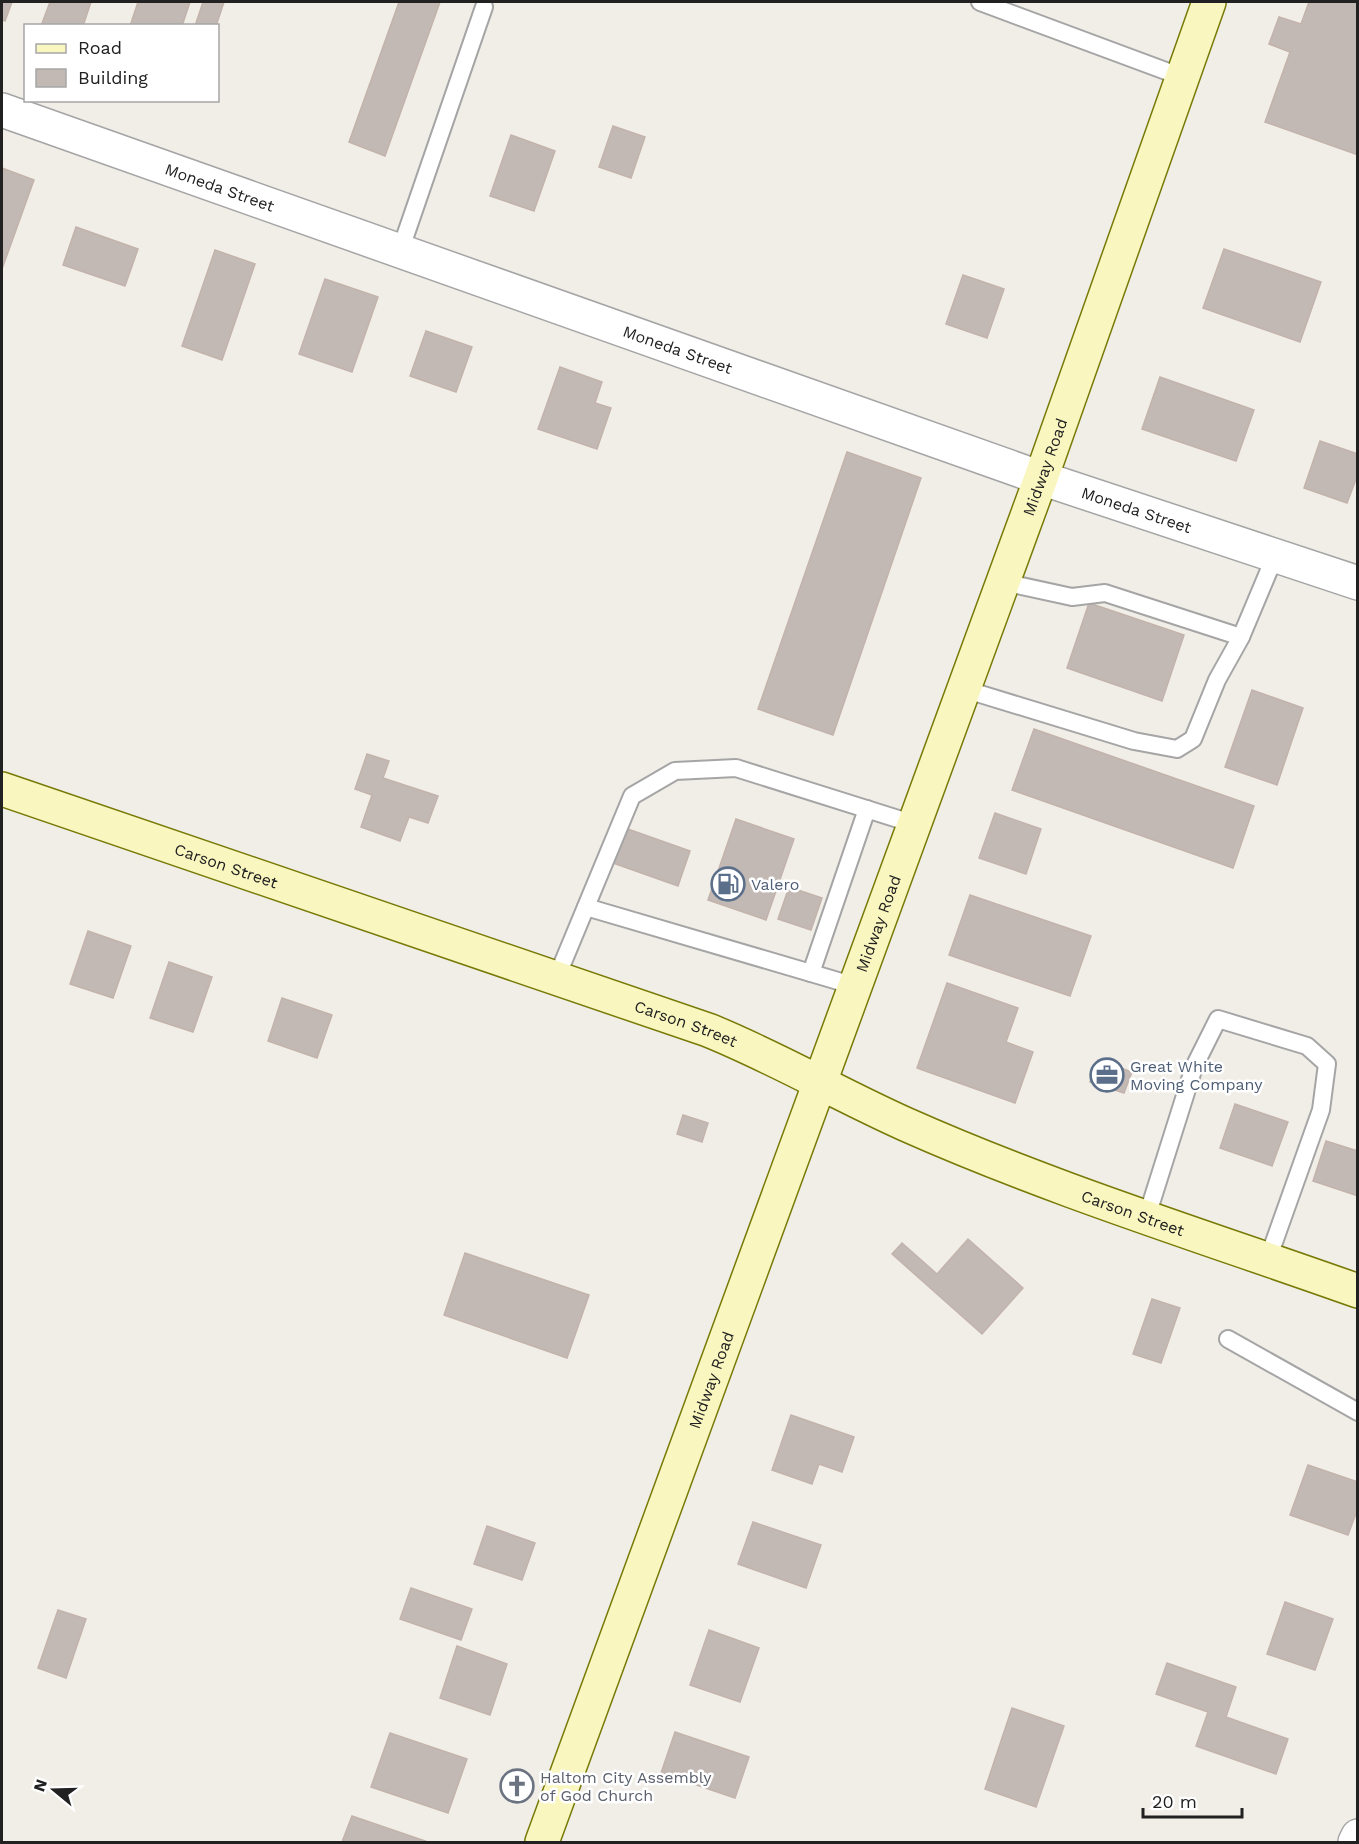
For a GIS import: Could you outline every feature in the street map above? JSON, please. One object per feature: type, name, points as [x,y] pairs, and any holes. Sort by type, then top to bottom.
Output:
[{"type":"main road","name":"Midway Road","points":[[542,1842],[1041,478],[1209,2]]},
{"type":"main road","name":"Carson Street","points":[[2,789],[708,1030],[904,1124],[1033,1176],[1358,1291]]},
{"type":"street","name":"Moneda Street","points":[[2,110],[1041,478],[1358,584]]},
{"type":"street","points":[[1355,1842],[1358,1836]]},
{"type":"lane","points":[[980,2],[1182,77]]},
{"type":"lane","points":[[400,251],[484,7]]},
{"type":"lane","points":[[964,688],[1134,741],[1177,749],[1193,739],[1217,680],[1241,637],[1275,556]]},
{"type":"lane","points":[[1003,582],[1072,597],[1105,593],[1241,637]]},
{"type":"lane","points":[[556,980],[632,796],[675,771],[736,768],[914,824]]},
{"type":"lane","points":[[811,973],[867,809]]},
{"type":"lane","points":[[586,907],[855,986]]},
{"type":"lane","points":[[1147,1216],[1194,1067],[1218,1019],[1307,1046],[1327,1064],[1321,1110],[1268,1259]]},
{"type":"lane","points":[[1228,1339],[1358,1412]]},
{"type":"building","points":[[2,2],[12,2],[5,21],[2,20]]},
{"type":"building","points":[[50,2],[91,2],[84,24],[42,24]]},
{"type":"building","points":[[138,2],[190,2],[183,24],[131,24]]},
{"type":"building","points":[[203,2],[224,2],[217,24],[196,24]]},
{"type":"building","points":[[399,2],[440,2],[385,156],[349,142]]},
{"type":"building","points":[[1309,2],[1358,2],[1358,155],[1265,122],[1290,52],[1269,44],[1279,17],[1301,24]]},
{"type":"building","points":[[613,126],[645,137],[631,178],[599,167]]},
{"type":"building","points":[[511,135],[555,151],[534,211],[490,196]]},
{"type":"building","points":[[2,168],[34,180],[2,269]]},
{"type":"building","points":[[76,227],[138,249],[125,286],[63,265]]},
{"type":"building","points":[[1224,249],[1321,282],[1300,342],[1203,308]]},
{"type":"building","points":[[215,250],[255,264],[222,360],[182,346]]},
{"type":"building","points":[[963,275],[1004,289],[987,338],[946,324]]},
{"type":"building","points":[[325,279],[378,297],[352,372],[299,354]]},
{"type":"building","points":[[426,331],[472,347],[456,392],[410,376]]},
{"type":"building","points":[[560,367],[602,382],[595,403],[611,408],[597,449],[538,429]]},
{"type":"building","points":[[1160,377],[1254,410],[1236,461],[1142,429]]},
{"type":"building","points":[[1320,441],[1358,454],[1358,474],[1347,503],[1304,488]]},
{"type":"building","points":[[847,452],[921,478],[833,735],[758,709]]},
{"type":"building","points":[[1089,603],[1184,635],[1162,701],[1067,668]]},
{"type":"building","points":[[1252,690],[1303,708],[1277,785],[1225,767]]},
{"type":"building","points":[[1034,729],[1254,806],[1233,868],[1012,790]]},
{"type":"building","points":[[367,754],[389,761],[383,778],[438,796],[428,823],[409,817],[400,841],[361,827],[372,795],[355,789]]},
{"type":"building","points":[[995,813],[1041,829],[1026,874],[979,858]]},
{"type":"building","points":[[736,819],[794,839],[766,920],[708,900]]},
{"type":"building","points":[[625,828],[690,851],[678,886],[613,863]]},
{"type":"building","points":[[789,887],[822,898],[811,930],[778,919]]},
{"type":"building","points":[[970,895],[1091,936],[1070,996],[949,955]]},
{"type":"building","points":[[88,931],[131,946],[113,998],[70,984]]},
{"type":"building","points":[[169,962],[212,977],[193,1032],[150,1018]]},
{"type":"building","points":[[947,983],[1018,1008],[1006,1042],[1033,1052],[1015,1103],[917,1068]]},
{"type":"building","points":[[282,998],[332,1015],[317,1058],[268,1041]]},
{"type":"building","points":[[1098,1060],[1132,1072],[1124,1093],[1090,1082]]},
{"type":"building","points":[[1235,1104],[1288,1122],[1272,1166],[1220,1148]]},
{"type":"building","points":[[683,1115],[708,1123],[702,1142],[677,1134]]},
{"type":"building","points":[[1326,1141],[1358,1151],[1358,1196],[1313,1181]]},
{"type":"building","points":[[968,1239],[1023,1288],[982,1334],[892,1254],[902,1243],[937,1274]]},
{"type":"building","points":[[465,1253],[589,1295],[567,1358],[444,1315]]},
{"type":"building","points":[[1152,1299],[1180,1308],[1161,1363],[1133,1354]]},
{"type":"building","points":[[791,1415],[854,1437],[842,1472],[819,1464],[812,1484],[772,1470]]},
{"type":"building","points":[[1308,1465],[1358,1482],[1358,1508],[1348,1535],[1290,1515]]},
{"type":"building","points":[[753,1522],[821,1545],[806,1588],[738,1564]]},
{"type":"building","points":[[487,1526],[535,1543],[522,1580],[474,1564]]},
{"type":"building","points":[[411,1588],[472,1609],[461,1640],[400,1619]]},
{"type":"building","points":[[1285,1602],[1333,1619],[1315,1670],[1267,1654]]},
{"type":"building","points":[[58,1610],[86,1619],[66,1678],[38,1668]]},
{"type":"building","points":[[709,1630],[759,1648],[740,1702],[690,1685]]},
{"type":"building","points":[[457,1646],[507,1664],[490,1715],[440,1698]]},
{"type":"building","points":[[1167,1663],[1236,1687],[1226,1717],[1288,1739],[1276,1774],[1196,1746],[1208,1712],[1156,1694]]},
{"type":"building","points":[[1012,1708],[1064,1726],[1036,1807],[985,1789]]},
{"type":"building","points":[[675,1732],[749,1757],[735,1798],[661,1773]]},
{"type":"building","points":[[390,1733],[467,1759],[448,1813],[371,1787]]},
{"type":"building","points":[[352,1816],[428,1842],[342,1842]]},
{"type":"place","name":"Valero","points":[[728,884]]},
{"type":"place","name":"Great White Moving Company","points":[[1107,1075]]},
{"type":"place","name":"Haltom City Assembly of God Church","points":[[517,1786]]}]
